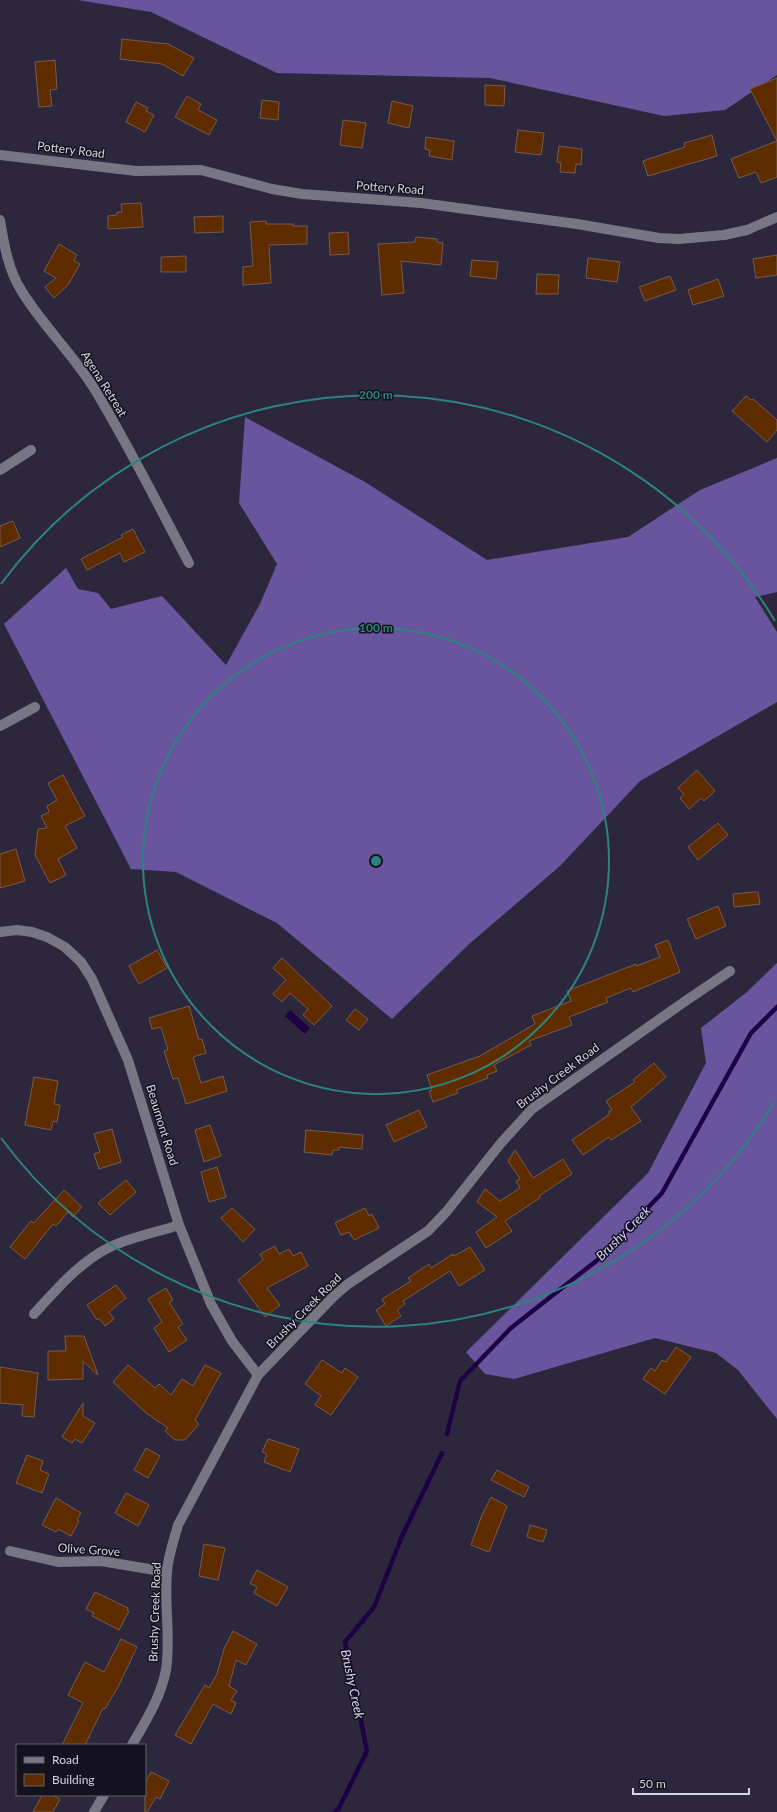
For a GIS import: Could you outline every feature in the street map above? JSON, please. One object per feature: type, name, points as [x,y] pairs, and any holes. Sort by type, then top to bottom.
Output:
[{"type":"street","name":"Pottery Road","points":[[0,155],[136,171],[201,170],[272,189],[302,194],[421,203],[659,238],[679,239],[724,235],[747,230],[777,217]]},
{"type":"street","name":"Agena Retreat","points":[[0,220],[4,246],[10,268],[20,289],[70,353],[94,389],[189,563]]},
{"type":"street","points":[[0,470],[31,450]]},
{"type":"street","points":[[0,726],[35,707]]},
{"type":"street","name":"Beaumont Road","points":[[0,932],[17,930],[32,932],[47,937],[66,947],[81,962],[92,979],[128,1060],[179,1225],[215,1310],[232,1342],[258,1375]]},
{"type":"street","name":"Brushy Creek Road","points":[[133,1744],[155,1702],[166,1671],[168,1634],[166,1572],[178,1525],[258,1375],[334,1296],[348,1284],[416,1240],[438,1221],[501,1143],[532,1109],[730,971]]},
{"type":"street","points":[[34,1314],[70,1275],[112,1246],[179,1225]]},
{"type":"street","name":"Olive Grove","points":[[10,1551],[52,1561],[101,1562],[166,1572]]},
{"type":"street","points":[[94,1812],[103,1796]]},
{"type":"shaded area","points":[[78,0],[777,0],[777,75],[725,110],[664,116],[490,78],[277,73],[151,12]]},
{"type":"shaded area","points":[[245,417],[365,482],[487,560],[628,537],[700,490],[777,458],[777,592],[755,597],[777,632],[777,702],[640,781],[560,866],[468,945],[392,1019],[277,923],[176,872],[131,869],[4,624],[66,568],[78,589],[98,593],[111,609],[162,596],[226,665],[260,604],[277,564],[239,503]]},
{"type":"shaded area","points":[[777,963],[777,1419],[738,1370],[716,1353],[655,1338],[514,1379],[485,1374],[466,1352],[648,1173],[706,1063],[701,1028],[747,992]]},
{"type":"shaded area","points":[[290,1010],[310,1028],[305,1034],[285,1016]]},
{"type":"building","points":[[122,39],[168,44],[194,58],[183,76],[162,64],[120,59]]},
{"type":"building","points":[[55,60],[57,89],[50,90],[52,106],[39,107],[35,62]]},
{"type":"building","points":[[777,78],[777,141],[750,89]]},
{"type":"building","points":[[485,85],[505,86],[504,106],[485,105]]},
{"type":"building","points":[[187,96],[201,104],[198,110],[217,120],[209,135],[175,117]]},
{"type":"building","points":[[262,100],[279,102],[278,120],[260,118]]},
{"type":"building","points":[[392,101],[413,106],[409,128],[388,123]]},
{"type":"building","points":[[136,102],[148,108],[146,111],[154,115],[145,132],[126,122]]},
{"type":"building","points":[[343,120],[366,123],[362,148],[340,145]]},
{"type":"building","points":[[518,130],[544,133],[541,155],[515,152]]},
{"type":"building","points":[[712,135],[717,156],[648,176],[643,161],[685,147],[684,143]]},
{"type":"building","points":[[426,137],[454,141],[452,160],[429,156],[430,150],[425,149]]},
{"type":"building","points":[[777,141],[777,177],[761,183],[756,172],[739,178],[731,159]]},
{"type":"building","points":[[559,146],[582,149],[581,165],[576,164],[575,173],[560,172],[561,163],[557,162]]},
{"type":"building","points":[[141,203],[143,227],[108,229],[108,216],[117,215],[117,212],[122,212],[121,204]]},
{"type":"building","points":[[223,216],[223,232],[195,233],[194,217]]},
{"type":"building","points":[[266,221],[266,224],[293,224],[293,226],[307,226],[307,244],[269,245],[271,283],[243,285],[243,267],[253,266],[250,222]]},
{"type":"building","points":[[348,232],[349,254],[330,255],[329,233]]},
{"type":"building","points":[[416,237],[437,239],[437,242],[443,243],[441,265],[401,261],[404,293],[382,295],[378,244],[415,242]]},
{"type":"building","points":[[59,244],[77,255],[74,261],[80,264],[68,285],[54,298],[45,287],[56,278],[44,271]]},
{"type":"building","points":[[777,255],[777,275],[756,278],[753,259]]},
{"type":"building","points":[[186,256],[186,272],[161,272],[161,257]]},
{"type":"building","points":[[588,258],[620,262],[617,282],[586,278]]},
{"type":"building","points":[[472,260],[498,262],[496,279],[470,276]]},
{"type":"building","points":[[537,274],[559,275],[558,294],[536,294]]},
{"type":"building","points":[[670,276],[676,290],[645,301],[639,287]]},
{"type":"building","points":[[718,279],[724,296],[693,305],[688,290]]},
{"type":"building","points":[[746,396],[751,400],[753,399],[777,420],[777,430],[767,442],[732,411]]},
{"type":"building","points":[[13,521],[20,538],[0,547],[0,526]]},
{"type":"building","points":[[133,529],[145,552],[124,562],[120,553],[87,570],[81,559],[123,537],[121,535]]},
{"type":"building","points":[[697,770],[715,791],[704,801],[701,798],[689,809],[680,798],[684,795],[678,788]]},
{"type":"building","points":[[63,775],[85,816],[65,826],[77,848],[58,859],[66,875],[50,883],[35,855],[38,829],[47,828],[41,816],[49,812],[47,806],[57,800],[48,783]]},
{"type":"building","points":[[718,823],[728,835],[698,860],[688,847]]},
{"type":"building","points":[[16,849],[25,881],[0,888],[0,854]]},
{"type":"building","points":[[758,892],[760,904],[734,907],[733,894]]},
{"type":"building","points":[[718,906],[726,926],[696,939],[687,919]]},
{"type":"building","points":[[668,940],[680,972],[633,992],[631,988],[606,998],[608,1002],[569,1017],[572,1025],[529,1041],[531,1045],[494,1065],[497,1071],[487,1075],[488,1078],[456,1090],[458,1093],[433,1102],[429,1091],[432,1090],[427,1075],[480,1056],[535,1024],[532,1016],[571,1001],[567,991],[636,964],[636,966],[660,957],[655,945]]},
{"type":"building","points":[[157,950],[167,968],[139,984],[129,966]]},
{"type":"building","points":[[282,958],[332,1006],[314,1025],[303,1015],[308,1009],[290,993],[282,1002],[273,994],[286,980],[273,968]]},
{"type":"building","points":[[189,1006],[199,1040],[202,1039],[206,1053],[193,1057],[201,1083],[223,1076],[227,1091],[186,1104],[178,1078],[173,1079],[164,1051],[168,1050],[161,1027],[152,1029],[149,1018]]},
{"type":"building","points":[[355,1009],[368,1019],[359,1030],[346,1020]]},
{"type":"building","points":[[654,1063],[666,1077],[631,1107],[641,1121],[611,1140],[609,1137],[583,1155],[572,1140],[610,1114],[608,1112],[612,1110],[606,1101],[635,1082],[633,1080]]},
{"type":"building","points":[[34,1077],[58,1081],[54,1104],[60,1105],[57,1122],[53,1121],[51,1130],[25,1125]]},
{"type":"building","points":[[419,1110],[427,1127],[394,1142],[386,1125]]},
{"type":"building","points":[[210,1125],[221,1156],[204,1162],[195,1130]]},
{"type":"building","points":[[112,1129],[121,1162],[99,1169],[94,1154],[100,1152],[94,1134]]},
{"type":"building","points":[[306,1130],[363,1135],[362,1149],[339,1147],[339,1150],[333,1150],[332,1155],[304,1152]]},
{"type":"building","points":[[515,1150],[533,1178],[563,1159],[572,1174],[539,1196],[540,1198],[505,1221],[512,1231],[486,1248],[476,1232],[497,1217],[477,1202],[485,1189],[500,1201],[520,1188],[516,1181],[520,1179],[508,1161]]},
{"type":"building","points":[[217,1167],[226,1197],[209,1202],[201,1172]]},
{"type":"building","points":[[126,1180],[136,1192],[110,1215],[98,1203]]},
{"type":"building","points":[[64,1190],[82,1207],[73,1217],[68,1212],[56,1226],[53,1224],[25,1259],[10,1247],[31,1221],[34,1223]]},
{"type":"building","points":[[232,1208],[255,1229],[243,1242],[221,1218]]},
{"type":"building","points":[[365,1208],[369,1216],[372,1214],[379,1228],[354,1240],[349,1232],[341,1235],[335,1223]]},
{"type":"building","points":[[275,1246],[279,1254],[289,1249],[293,1256],[301,1252],[308,1266],[267,1288],[280,1305],[265,1317],[238,1280],[263,1260],[260,1254]]},
{"type":"building","points":[[470,1247],[485,1270],[459,1286],[450,1271],[403,1301],[405,1304],[397,1310],[401,1316],[386,1326],[376,1310],[385,1304],[382,1299],[411,1281],[408,1278],[429,1264],[431,1268],[453,1254],[454,1256]]},
{"type":"building","points":[[116,1285],[126,1298],[109,1312],[114,1319],[105,1326],[99,1318],[97,1320],[87,1305]]},
{"type":"building","points":[[166,1288],[173,1300],[169,1302],[183,1324],[178,1327],[187,1340],[169,1352],[154,1328],[162,1322],[148,1299]]},
{"type":"building","points":[[65,1336],[84,1336],[98,1375],[83,1361],[83,1379],[48,1380],[48,1351],[66,1351]]},
{"type":"building","points":[[676,1347],[691,1357],[665,1394],[643,1379],[651,1368],[655,1371],[662,1360],[666,1362]]},
{"type":"building","points":[[322,1360],[342,1373],[345,1368],[358,1377],[331,1415],[315,1405],[321,1396],[305,1384]]},
{"type":"building","points":[[128,1365],[155,1388],[159,1384],[171,1395],[182,1379],[193,1386],[205,1365],[221,1373],[195,1420],[199,1424],[185,1440],[175,1440],[165,1431],[168,1428],[146,1413],[113,1382]]},
{"type":"building","points":[[0,1367],[38,1373],[34,1417],[22,1416],[23,1405],[0,1403]]},
{"type":"building","points":[[83,1403],[83,1416],[95,1423],[82,1443],[75,1439],[72,1443],[62,1437]]},
{"type":"building","points":[[268,1439],[299,1449],[290,1472],[264,1462],[267,1454],[262,1452]]},
{"type":"building","points":[[146,1448],[160,1456],[148,1478],[134,1470]]},
{"type":"building","points":[[27,1455],[43,1461],[40,1470],[49,1474],[42,1493],[16,1483]]},
{"type":"building","points":[[497,1470],[529,1487],[524,1497],[491,1480]]},
{"type":"building","points":[[126,1493],[149,1505],[138,1526],[115,1513]]},
{"type":"building","points":[[491,1497],[507,1506],[489,1552],[471,1545],[482,1515]]},
{"type":"building","points":[[56,1498],[81,1513],[77,1520],[79,1521],[71,1536],[58,1529],[56,1532],[42,1525]]},
{"type":"building","points":[[530,1525],[547,1530],[543,1542],[527,1537]]},
{"type":"building","points":[[204,1544],[225,1548],[218,1580],[199,1576]]},
{"type":"building","points":[[257,1570],[288,1587],[277,1606],[254,1593],[257,1587],[250,1583]]},
{"type":"building","points":[[95,1592],[128,1608],[127,1610],[129,1611],[119,1630],[92,1616],[94,1613],[86,1609]]},
{"type":"building","points":[[233,1631],[257,1644],[246,1665],[236,1660],[229,1686],[237,1691],[231,1700],[236,1703],[231,1714],[213,1704],[191,1744],[175,1735],[205,1685],[209,1688],[217,1674],[224,1649]]},
{"type":"building","points":[[121,1639],[137,1647],[118,1687],[105,1709],[103,1708],[85,1744],[62,1744],[83,1703],[68,1695],[85,1662],[104,1672]]},
{"type":"building","points":[[151,1772],[169,1781],[160,1799],[156,1797],[147,1812],[145,1812],[145,1796],[146,1781]]},
{"type":"building","points":[[41,1796],[54,1796],[60,1799],[53,1812],[33,1812]]},
{"type":"waterway","name":"Brushy Creek","points":[[447,1434],[460,1381],[511,1328],[600,1258],[662,1193],[751,1033],[777,1007]]},
{"type":"waterway","name":"Brushy Creek","points":[[335,1812],[339,1808],[367,1751],[345,1642],[374,1607],[403,1534],[442,1453]]}]
